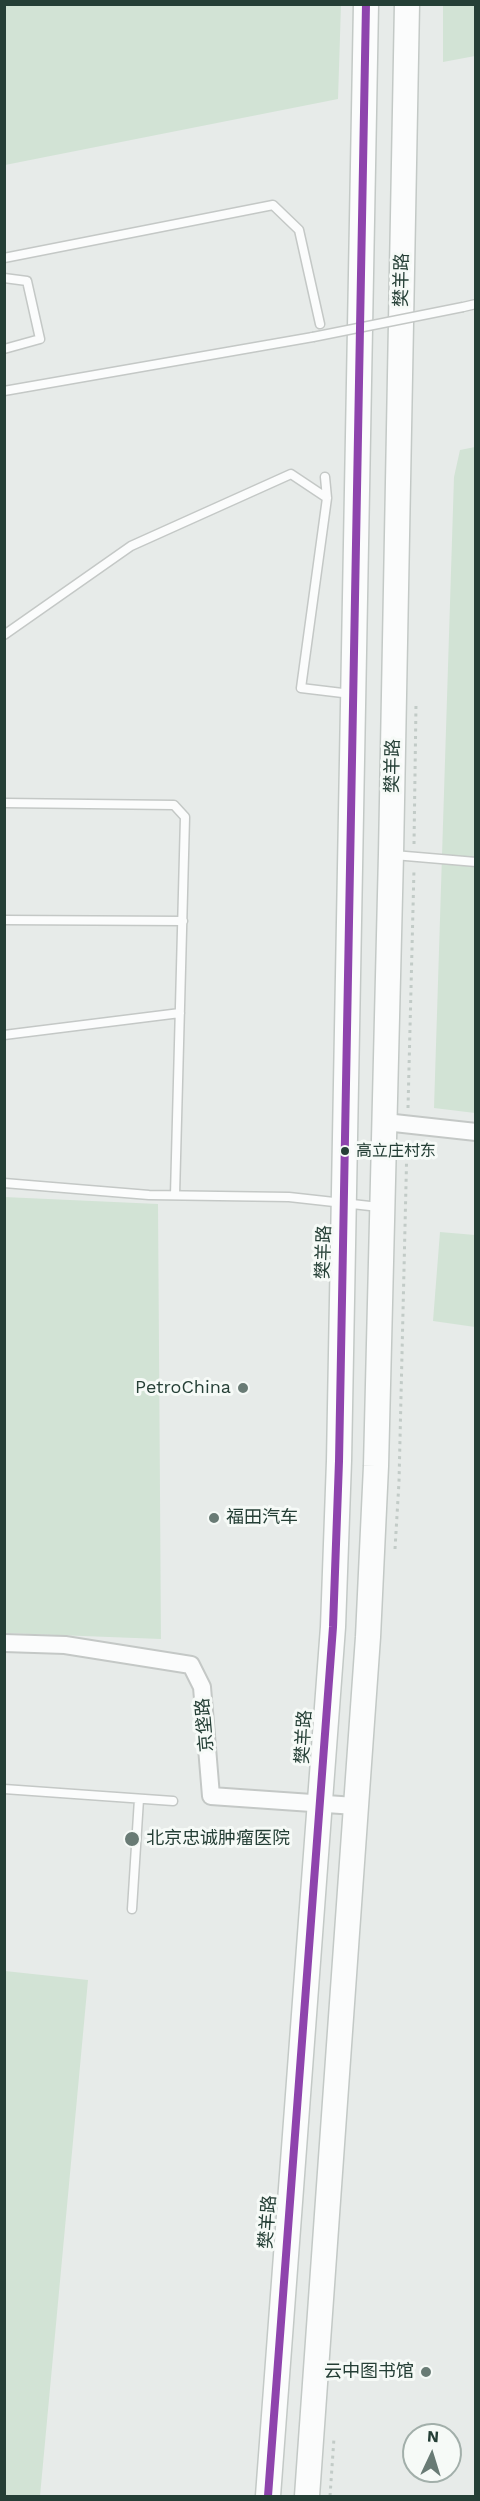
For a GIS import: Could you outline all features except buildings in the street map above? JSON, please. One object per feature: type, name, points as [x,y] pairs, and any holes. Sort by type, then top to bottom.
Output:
[{"type":"main road","name":"樊羊路","points":[[268,2496],[333,1627],[345,1202],[366,4]]},
{"type":"main road","name":"樊羊路","points":[[307,2496],[368,1637],[375,1478],[391,854],[407,4]]},
{"type":"street","points":[[385,1122],[476,1132]]},
{"type":"street","name":"京垡路","points":[[4,1643],[65,1644],[191,1665],[202,1687],[211,1796],[355,1806]]},
{"type":"lane","points":[[4,258],[273,205],[299,230],[320,324]]},
{"type":"lane","points":[[4,278],[27,281],[40,339],[4,349]]},
{"type":"lane","points":[[4,391],[312,337],[476,304]]},
{"type":"lane","points":[[4,635],[131,546],[291,474],[327,498]]},
{"type":"lane","points":[[325,477],[327,498],[313,587],[301,688],[354,694]]},
{"type":"lane","points":[[4,803],[174,805],[185,817],[175,1195]]},
{"type":"lane","points":[[391,854],[476,862]]},
{"type":"lane","points":[[4,920],[183,921]]},
{"type":"lane","points":[[4,1035],[180,1013]]},
{"type":"lane","points":[[4,1184],[175,1195],[289,1197],[382,1208]]},
{"type":"lane","points":[[4,1789],[173,1801]]},
{"type":"lane","points":[[132,1909],[139,1799]]},
{"type":"green space","points":[[5,4],[341,5],[338,99],[5,165]]},
{"type":"green space","points":[[443,5],[475,5],[475,56],[443,62]]},
{"type":"green space","points":[[475,447],[475,1113],[434,1108],[454,477],[460,450]]},
{"type":"green space","points":[[4,1197],[158,1204],[161,1639],[5,1633]]},
{"type":"green space","points":[[440,1232],[475,1235],[475,1327],[433,1321]]},
{"type":"green space","points":[[5,1971],[88,1980],[40,2496],[5,2496]]},
{"type":"transit line","points":[[268,2496],[333,1627],[339,1461],[366,4]]},
{"type":"place","name":"高立庄村东","points":[[345,1151]]},
{"type":"place","name":"PetroChina","points":[[243,1388]]},
{"type":"place","name":"福田汽车","points":[[214,1518]]},
{"type":"place","name":"北京忠诚肿瘤医院","points":[[132,1839]]},
{"type":"place","name":"云中图书馆","points":[[426,2372]]}]
